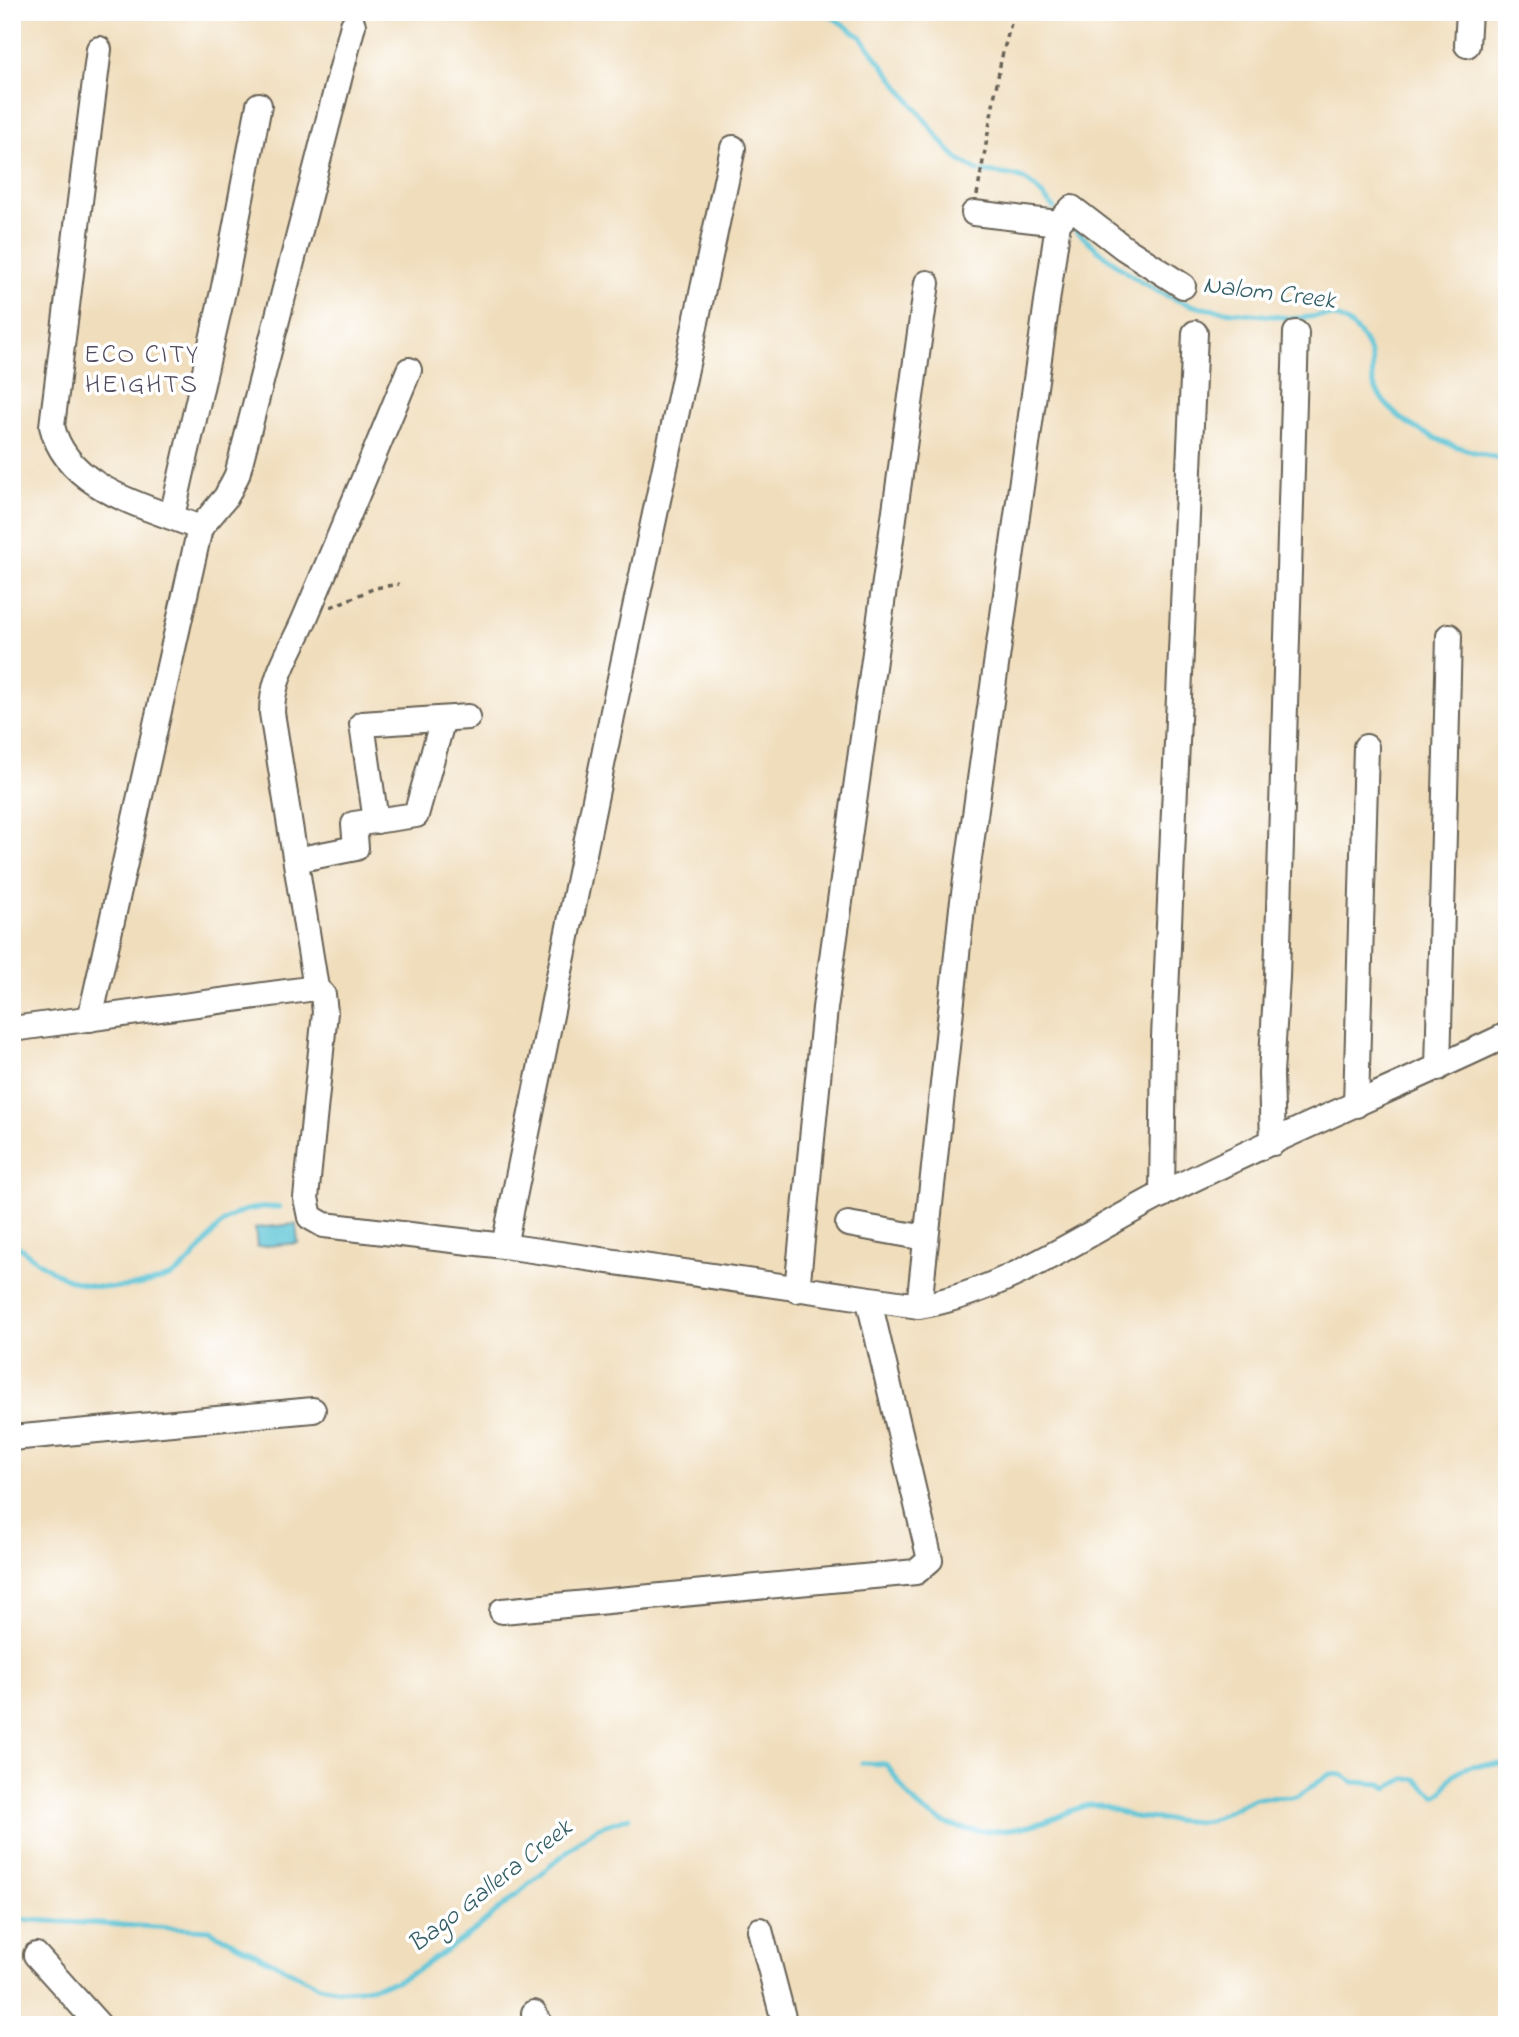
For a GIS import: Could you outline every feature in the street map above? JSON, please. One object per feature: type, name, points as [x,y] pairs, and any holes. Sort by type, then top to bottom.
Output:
[{"type":"street","points":[[1467,45],[1469,12]]},
{"type":"street","points":[[90,1018],[200,528],[226,497],[237,475],[354,25]]},
{"type":"street","points":[[99,49],[52,426],[56,441],[65,455],[84,475],[121,496],[200,528]]},
{"type":"street","points":[[172,516],[224,287],[259,105]]},
{"type":"street","points":[[504,1246],[612,716],[733,148]]},
{"type":"street","points":[[919,1306],[962,908],[1058,223],[1072,208],[1124,248],[1183,286]]},
{"type":"street","points":[[974,213],[1058,223]]},
{"type":"street","points":[[797,1290],[825,1008],[927,283]]},
{"type":"street","points":[[1162,1195],[1164,1038],[1195,333]]},
{"type":"street","points":[[1273,1143],[1271,1073],[1278,951],[1296,333]]},
{"type":"street","points":[[409,370],[305,619],[276,674],[272,701],[316,988],[323,995],[325,1012],[306,1198],[310,1217],[324,1225],[349,1229],[504,1246],[869,1301],[919,1306],[949,1301],[986,1287],[1162,1195],[1507,1035]]},
{"type":"street","points":[[1438,1068],[1449,636]]},
{"type":"street","points":[[376,821],[362,724],[468,717]]},
{"type":"street","points":[[296,860],[356,848],[354,824],[416,815],[443,719]]},
{"type":"street","points":[[1356,1105],[1366,747]]},
{"type":"street","points":[[12,1029],[316,988]]},
{"type":"street","points":[[848,1224],[926,1238]]},
{"type":"street","points":[[502,1611],[902,1573],[925,1567],[930,1560],[869,1301]]},
{"type":"street","points":[[12,1438],[313,1410]]},
{"type":"street","points":[[760,1930],[785,2025]]},
{"type":"street","points":[[36,1955],[99,2025]]},
{"type":"path","points":[[974,213],[999,70],[1014,12]]},
{"type":"path","points":[[305,619],[375,588],[399,584]]},
{"type":"water","points":[[296,1224],[298,1243],[257,1247],[255,1228]]},
{"type":"waterway","name":"Nalom Creek","points":[[476,12],[509,17],[529,12]]},
{"type":"waterway","name":"Nalom Creek","points":[[825,12],[860,36],[946,147],[959,160],[978,171]]},
{"type":"waterway","name":"Nalom Creek","points":[[984,172],[1025,180],[1054,208]]},
{"type":"waterway","name":"Nalom Creek","points":[[1069,224],[1133,277],[1189,304],[1209,309],[1288,318],[1328,316],[1341,319],[1357,331],[1365,342],[1372,361],[1375,387],[1398,416],[1432,437],[1451,445],[1507,460]]},
{"type":"waterway","points":[[12,1241],[43,1266],[74,1282],[108,1288],[127,1287],[161,1280],[178,1272],[231,1217],[243,1211],[279,1207]]},
{"type":"waterway","name":"Bago Gallera Creek","points":[[862,1763],[885,1764],[911,1799],[940,1821],[956,1827],[990,1831],[1026,1827],[1089,1805],[1100,1805],[1133,1817],[1209,1821],[1255,1798],[1296,1797],[1330,1774],[1342,1775],[1353,1782],[1382,1784],[1387,1788],[1407,1778],[1416,1779],[1435,1796],[1443,1792],[1449,1780],[1461,1770],[1476,1765],[1507,1764]]},
{"type":"waterway","name":"Bago Gallera Creek","points":[[12,1919],[209,1930],[319,1986],[341,1990],[359,1989],[394,1982],[416,1971],[474,1931],[584,1837],[597,1828],[629,1817]]},
{"type":"district","name":"ECO CITY HEIGHTS","points":[[142,371]]}]
